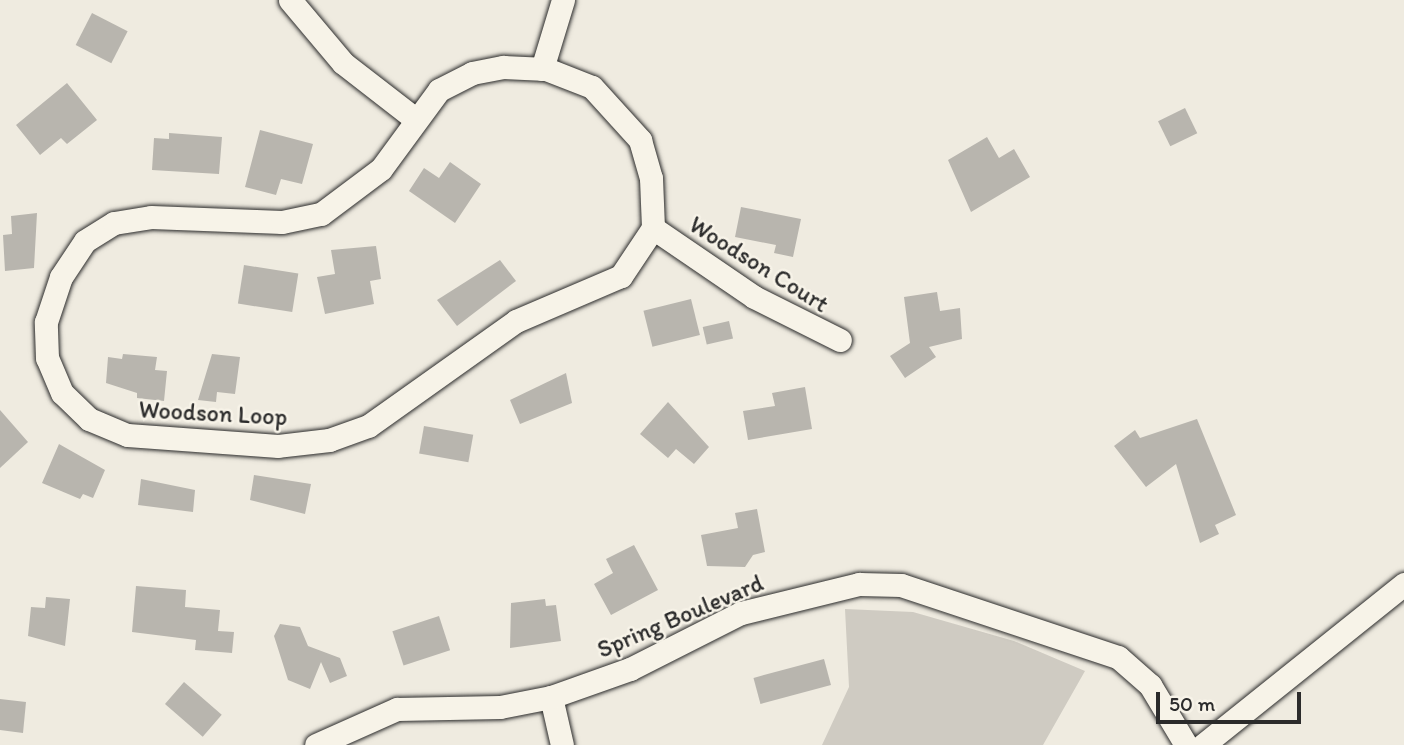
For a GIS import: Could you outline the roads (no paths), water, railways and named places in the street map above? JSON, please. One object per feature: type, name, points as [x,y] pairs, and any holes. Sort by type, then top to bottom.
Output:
[{"type":"street","points":[[290,0],[343,63],[414,118]]},
{"type":"street","points":[[542,69],[563,0]]},
{"type":"street","name":"Woodson Loop","points":[[542,69],[592,87],[629,121],[649,161],[653,228],[621,276],[516,321],[379,419],[329,440],[278,446],[127,435],[89,419],[61,393],[47,358],[46,322],[61,277],[85,241],[114,223],[151,217],[282,222],[321,214],[381,169],[414,118],[439,90],[472,73],[542,69]]},
{"type":"street","name":"Woodson Court","points":[[653,228],[754,297],[840,340]]},
{"type":"street","points":[[1203,745],[1404,584]]},
{"type":"street","name":"Spring Boulevard","points":[[316,745],[397,709],[500,707],[551,697],[630,669],[741,613],[817,590],[901,585],[1118,657],[1150,685],[1186,745]]},
{"type":"street","points":[[551,697],[562,745]]}]
